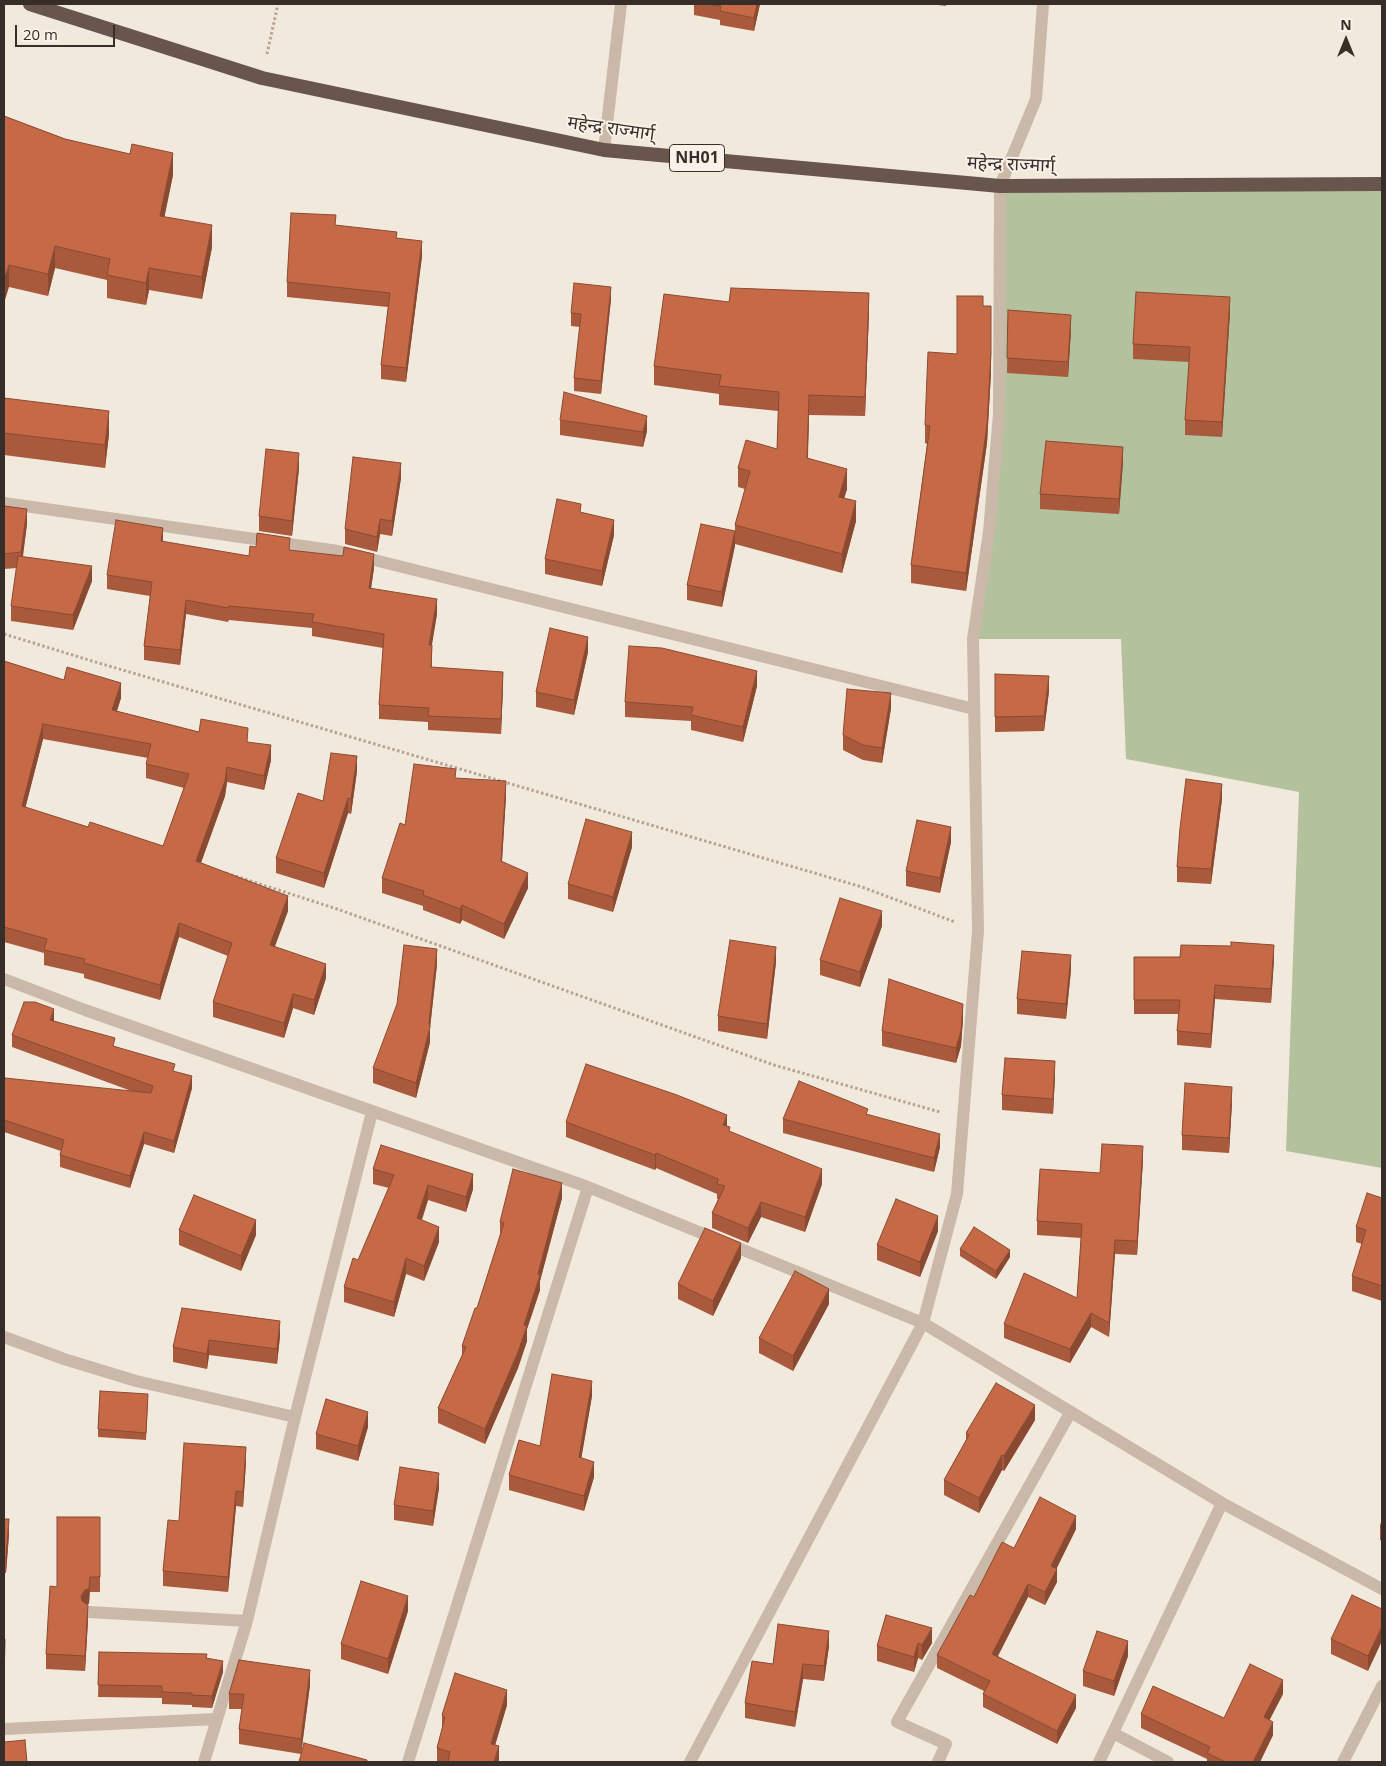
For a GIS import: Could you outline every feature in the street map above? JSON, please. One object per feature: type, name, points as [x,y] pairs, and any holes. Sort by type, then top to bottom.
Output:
[{"type":"highway","name":"महेन्द्र राज्मार्ग्","points":[[30,4],[262,78],[604,150],[1000,186],[1382,184]]},
{"type":"street","points":[[604,150],[621,4]]},
{"type":"street","points":[[690,1762],[923,1323],[957,1194],[978,931],[973,638],[989,532],[999,414],[1000,186],[1036,99],[1043,4]]},
{"type":"street","points":[[4,503],[338,551],[974,709]]},
{"type":"street","points":[[4,979],[85,1010],[588,1187],[923,1323],[1222,1503],[1382,1589]]},
{"type":"street","points":[[204,1762],[247,1621],[295,1417],[372,1112]]},
{"type":"street","points":[[408,1762],[588,1187]]},
{"type":"street","points":[[4,1337],[64,1359],[136,1381],[295,1417]]},
{"type":"street","points":[[938,1762],[946,1744],[897,1722],[1070,1413]]},
{"type":"street","points":[[1099,1762],[1222,1503]]},
{"type":"street","points":[[89,1612],[247,1621]]},
{"type":"street","points":[[1343,1762],[1382,1686]]},
{"type":"street","points":[[4,1729],[216,1720]]},
{"type":"street","points":[[1113,1733],[1168,1762]]},
{"type":"path","points":[[262,78],[278,4]]},
{"type":"path","points":[[4,634],[862,887],[978,931]]},
{"type":"path","points":[[226,873],[337,909],[774,1065],[963,1119]]},
{"type":"green space","points":[[1382,184],[1382,1168],[1286,1151],[1299,792],[1126,759],[1121,639],[973,639],[999,414],[1000,186]]},
{"type":"building","points":[[706,4],[757,4],[754,18],[720,11],[721,6]]},
{"type":"building","points":[[4,116],[65,139],[130,154],[132,144],[173,153],[160,216],[212,225],[202,277],[149,268],[146,283],[107,275],[110,259],[55,246],[48,274],[9,265],[4,280]]},
{"type":"building","points":[[291,213],[336,215],[335,225],[397,232],[396,238],[422,241],[406,368],[381,365],[390,293],[287,282]]},
{"type":"building","points":[[574,283],[611,287],[601,381],[574,378],[581,314],[571,313]]},
{"type":"building","points":[[731,288],[869,293],[865,397],[809,395],[807,458],[847,469],[839,497],[856,501],[842,554],[735,525],[750,471],[738,468],[746,440],[777,449],[779,392],[719,386],[721,375],[654,366],[664,294],[729,302]]},
{"type":"building","points":[[1136,292],[1230,297],[1222,422],[1185,420],[1190,347],[1133,344]]},
{"type":"building","points":[[957,296],[983,296],[983,306],[991,306],[991,354],[987,425],[966,573],[911,565],[930,426],[925,425],[928,352],[957,354]]},
{"type":"building","points":[[1008,310],[1071,315],[1068,362],[1007,358]]},
{"type":"building","points":[[564,392],[647,416],[643,432],[560,420]]},
{"type":"building","points":[[4,398],[109,411],[105,445],[4,433]]},
{"type":"building","points":[[1046,441],[1123,447],[1119,499],[1040,494]]},
{"type":"building","points":[[266,449],[299,453],[292,521],[259,516]]},
{"type":"building","points":[[353,457],[401,463],[392,521],[380,519],[377,537],[345,529]]},
{"type":"building","points":[[557,499],[581,504],[580,512],[614,520],[602,571],[545,559]]},
{"type":"building","points":[[4,506],[27,509],[21,552],[4,554]]},
{"type":"building","points":[[116,520],[163,528],[161,541],[249,556],[250,546],[256,547],[257,533],[290,538],[289,550],[343,556],[344,547],[374,554],[369,588],[437,599],[429,645],[432,645],[431,667],[503,672],[501,719],[428,716],[429,708],[379,705],[384,634],[312,622],[314,614],[229,606],[228,608],[186,600],[180,650],[144,646],[152,582],[107,575]]},
{"type":"building","points":[[701,524],[735,531],[722,592],[687,585]]},
{"type":"building","points":[[18,556],[92,566],[73,615],[11,606]]},
{"type":"building","points":[[550,628],[588,637],[574,700],[536,692]]},
{"type":"building","points":[[629,646],[662,648],[757,671],[743,727],[691,715],[693,707],[625,702]]},
{"type":"building","points":[[4,661],[64,680],[67,667],[121,683],[112,710],[199,732],[201,719],[248,728],[247,742],[271,745],[264,776],[227,767],[225,781],[196,861],[288,896],[270,945],[326,964],[314,1000],[293,994],[284,1023],[213,1002],[232,943],[179,923],[160,985],[84,963],[85,959],[44,950],[47,939],[4,927]],"holes":[[[43,724],[151,744],[146,764],[189,774],[163,846],[90,822],[88,827],[22,806]]]},
{"type":"building","points":[[995,674],[1049,676],[1044,716],[995,717]]},
{"type":"building","points":[[847,689],[891,693],[882,748],[863,745],[843,735]]},
{"type":"building","points":[[331,753],[357,756],[351,799],[348,798],[324,873],[276,858],[298,793],[323,801]]},
{"type":"building","points":[[414,764],[456,769],[455,778],[506,781],[501,861],[528,873],[504,924],[462,905],[460,909],[423,895],[424,891],[382,878],[400,823],[405,825]]},
{"type":"building","points":[[1186,779],[1222,784],[1211,869],[1177,867]]},
{"type":"building","points":[[586,819],[632,832],[613,897],[568,884]]},
{"type":"building","points":[[917,820],[951,827],[940,878],[906,871]]},
{"type":"building","points":[[840,898],[882,911],[860,972],[820,960]]},
{"type":"building","points":[[730,940],[776,947],[767,1024],[718,1016]]},
{"type":"building","points":[[1231,942],[1274,945],[1271,989],[1215,985],[1211,1034],[1177,1031],[1180,1000],[1134,1000],[1134,957],[1180,957],[1181,945],[1231,946]]},
{"type":"building","points":[[404,945],[437,949],[430,1027],[416,1083],[373,1068],[397,1004]]},
{"type":"building","points":[[1022,951],[1071,955],[1066,1004],[1017,999]]},
{"type":"building","points":[[889,979],[963,1004],[961,1031],[956,1048],[882,1031]]},
{"type":"building","points":[[24,1002],[35,1002],[54,1009],[50,1020],[115,1038],[113,1046],[175,1064],[173,1071],[192,1076],[174,1141],[144,1132],[130,1176],[60,1155],[64,1140],[4,1120],[5,1078],[151,1093],[153,1086],[12,1035]]},
{"type":"building","points":[[1005,1058],[1055,1061],[1053,1099],[1002,1095]]},
{"type":"building","points":[[586,1064],[677,1095],[727,1115],[723,1125],[730,1127],[729,1131],[822,1169],[805,1217],[761,1202],[748,1228],[712,1213],[725,1186],[717,1184],[718,1179],[656,1153],[655,1155],[566,1122]]},
{"type":"building","points":[[799,1081],[868,1109],[866,1114],[940,1134],[934,1158],[783,1119]]},
{"type":"building","points":[[1185,1083],[1232,1087],[1229,1138],[1182,1135]]},
{"type":"building","points":[[1102,1144],[1143,1146],[1137,1241],[1115,1240],[1109,1323],[1091,1313],[1070,1349],[1004,1324],[1024,1273],[1077,1298],[1082,1224],[1037,1221],[1040,1169],[1100,1173]]},
{"type":"building","points":[[381,1145],[473,1174],[466,1197],[428,1185],[417,1218],[439,1227],[424,1266],[406,1258],[394,1302],[344,1287],[353,1258],[358,1260],[394,1175],[373,1169]]},
{"type":"building","points":[[513,1169],[562,1183],[538,1274],[540,1275],[524,1325],[527,1326],[485,1429],[438,1408],[466,1347],[462,1346],[475,1308],[477,1308],[504,1223],[500,1222]]},
{"type":"building","points":[[1367,1193],[1382,1198],[1382,1286],[1352,1276],[1366,1230],[1356,1227]]},
{"type":"building","points":[[194,1195],[256,1220],[241,1256],[179,1230]]},
{"type":"building","points":[[896,1199],[938,1216],[920,1262],[877,1245]]},
{"type":"building","points":[[974,1227],[1010,1250],[996,1271],[960,1249]]},
{"type":"building","points":[[705,1228],[741,1243],[713,1301],[678,1284]]},
{"type":"building","points":[[795,1271],[829,1289],[793,1356],[759,1338]]},
{"type":"building","points":[[182,1308],[280,1321],[277,1349],[209,1340],[207,1354],[173,1347]]},
{"type":"building","points":[[552,1374],[592,1381],[579,1457],[594,1462],[584,1496],[509,1475],[519,1440],[540,1446]]},
{"type":"building","points":[[996,1383],[1035,1405],[1004,1456],[1002,1455],[979,1498],[944,1480],[969,1435],[966,1433]]},
{"type":"building","points":[[100,1391],[148,1394],[146,1433],[98,1429]]},
{"type":"building","points":[[326,1399],[368,1412],[358,1446],[316,1434]]},
{"type":"building","points":[[184,1443],[246,1447],[243,1492],[236,1491],[228,1577],[163,1571],[168,1520],[179,1521]]},
{"type":"building","points":[[400,1467],[439,1473],[433,1511],[394,1505]]},
{"type":"building","points":[[1040,1497],[1076,1516],[1051,1566],[1057,1569],[1045,1592],[1028,1584],[992,1654],[1076,1695],[1057,1731],[983,1694],[990,1681],[937,1655],[970,1595],[974,1597],[1002,1542],[1014,1548]]},
{"type":"building","points":[[57,1517],[100,1517],[100,1577],[90,1577],[89,1589],[85,1590],[81,1596],[82,1601],[88,1605],[85,1656],[46,1654],[50,1586],[57,1587]]},
{"type":"building","points":[[4,1519],[9,1519],[6,1558],[4,1558]]},
{"type":"building","points":[[361,1581],[408,1596],[388,1659],[341,1644]]},
{"type":"building","points":[[1352,1595],[1382,1609],[1382,1626],[1368,1656],[1331,1639]]},
{"type":"building","points":[[886,1615],[932,1628],[922,1645],[918,1643],[914,1657],[877,1646]]},
{"type":"building","points":[[778,1624],[829,1631],[824,1666],[803,1664],[795,1712],[745,1703],[752,1661],[773,1664]]},
{"type":"building","points":[[1097,1631],[1128,1641],[1114,1681],[1083,1671]]},
{"type":"building","points":[[4,1639],[5,1639],[4,1682]]},
{"type":"building","points":[[99,1652],[207,1654],[206,1658],[223,1661],[212,1696],[192,1695],[192,1693],[162,1692],[162,1686],[98,1685]]},
{"type":"building","points":[[239,1660],[310,1670],[301,1739],[239,1729],[244,1694],[229,1694]]},
{"type":"building","points":[[1250,1664],[1283,1680],[1264,1717],[1273,1722],[1253,1762],[1226,1762],[1207,1753],[1210,1747],[1141,1714],[1153,1686],[1224,1718]]},
{"type":"building","points":[[455,1673],[507,1690],[491,1744],[499,1746],[494,1762],[448,1762],[450,1752],[437,1748],[445,1717],[442,1715]]},
{"type":"building","points":[[25,1740],[27,1762],[4,1762],[4,1742]]},
{"type":"building","points":[[304,1743],[367,1760],[367,1762],[299,1762]]}]
